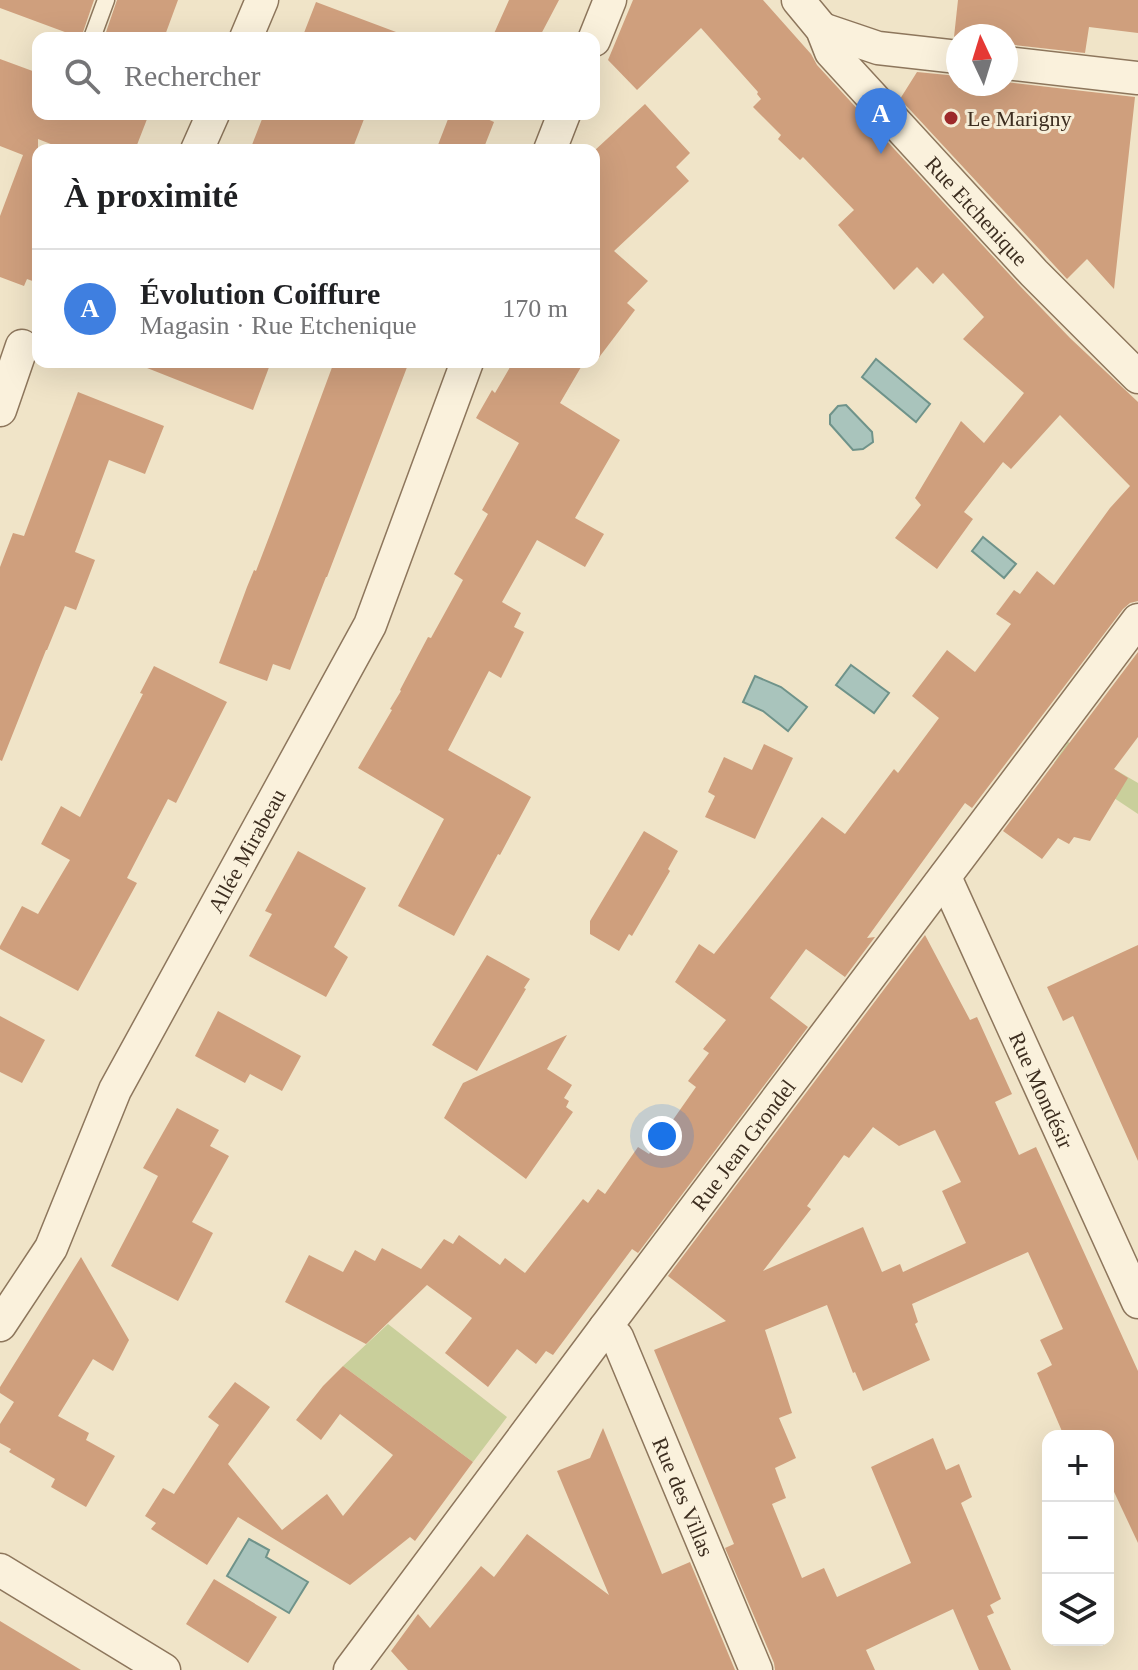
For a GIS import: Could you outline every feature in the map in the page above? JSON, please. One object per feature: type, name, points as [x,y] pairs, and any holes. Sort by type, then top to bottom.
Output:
[{"type":"street","points":[[249,32],[262,0]]},
{"type":"street","points":[[597,32],[610,0]]},
{"type":"street","name":"Rue Etchenique","points":[[798,0],[822,29],[831,52],[841,64],[1034,273],[1138,377]]},
{"type":"street","points":[[822,29],[878,48],[946,56]]},
{"type":"street","points":[[1018,64],[1138,78]]},
{"type":"street","points":[[200,144],[210,120]]},
{"type":"street","points":[[552,144],[562,120]]},
{"type":"street","points":[[0,410],[20,342]]},
{"type":"street","name":"Allée Mirabeau","points":[[0,1325],[51,1248],[115,1090],[370,625],[465,368]]},
{"type":"street","name":"Rue Jean Grondel","points":[[350,1670],[1138,620]]},
{"type":"street","name":"Rue Mondésir","points":[[945,877],[1138,1302]]},
{"type":"street","name":"Rue des Villas","points":[[605,1328],[617,1337],[756,1670]]},
{"type":"street","points":[[0,1570],[164,1670]]},
{"type":"lane","points":[[94,32],[106,0]]},
{"type":"green space","points":[[1068,742],[1138,783],[1138,814],[1054,763]]},
{"type":"green space","points":[[388,1324],[507,1417],[473,1462],[343,1366]]},
{"type":"water","points":[[876,359],[930,404],[916,422],[862,377]]},
{"type":"water","points":[[846,405],[872,432],[873,442],[863,449],[853,450],[830,424],[830,415],[838,406]]},
{"type":"water","points":[[983,537],[1016,564],[1004,578],[972,551]]},
{"type":"water","points":[[851,665],[889,693],[874,713],[836,685]]},
{"type":"water","points":[[755,676],[781,687],[807,707],[788,731],[763,711],[743,702]]},
{"type":"water","points":[[249,1539],[269,1550],[266,1557],[308,1582],[289,1613],[227,1576]]},
{"type":"building","points":[[0,0],[94,0],[83,32],[65,32],[0,8]]},
{"type":"building","points":[[117,0],[178,0],[166,32],[106,32]]},
{"type":"building","points":[[509,0],[559,0],[542,32],[495,32]]},
{"type":"building","points":[[633,0],[763,0],[811,54],[817,65],[1020,286],[1138,402],[1138,601],[1123,609],[972,808],[965,803],[867,938],[875,937],[845,977],[806,949],[770,998],[808,1027],[638,1253],[632,1249],[553,1355],[546,1351],[536,1364],[517,1349],[488,1387],[445,1353],[472,1318],[427,1285],[366,1344],[285,1302],[309,1255],[343,1272],[355,1250],[375,1261],[382,1248],[421,1269],[444,1239],[453,1244],[459,1235],[500,1265],[505,1258],[525,1273],[583,1199],[588,1203],[598,1189],[605,1194],[638,1147],[649,1154],[696,1087],[688,1081],[709,1053],[703,1049],[726,1020],[675,982],[699,944],[714,954],[822,817],[845,834],[894,769],[898,773],[939,718],[912,696],[947,650],[975,672],[1011,624],[996,614],[1014,590],[1020,594],[1037,571],[1054,585],[1110,508],[1130,486],[1060,415],[1011,469],[1003,462],[964,512],[973,519],[937,569],[895,538],[921,505],[915,498],[961,421],[984,443],[1024,393],[963,339],[984,317],[943,273],[933,284],[917,267],[894,290],[838,225],[854,210],[803,157],[800,160],[778,139],[781,135],[753,107],[761,99],[758,92],[701,28],[637,90],[608,60]]},
{"type":"building","points":[[958,0],[1138,0],[1138,33],[1089,27],[1085,53],[1018,45],[1018,24],[955,24]]},
{"type":"building","points":[[316,2],[396,32],[304,32]]},
{"type":"building","points":[[0,59],[32,71],[32,120],[147,120],[137,144],[51,144],[38,139],[38,144],[32,144],[32,281],[27,279],[24,286],[0,277],[0,216],[23,155],[0,146]]},
{"type":"building","points":[[917,72],[946,75],[946,96],[1018,96],[1018,83],[1135,97],[1114,289],[1087,259],[1067,279],[900,99]]},
{"type":"building","points":[[645,104],[690,153],[676,167],[689,181],[614,251],[648,281],[627,303],[635,310],[600,356],[600,145]]},
{"type":"building","points":[[262,120],[364,120],[354,144],[252,144]]},
{"type":"building","points":[[448,120],[494,122],[485,144],[438,144]]},
{"type":"building","points":[[147,368],[269,368],[253,410]]},
{"type":"building","points":[[332,368],[407,368],[290,670],[273,664],[267,681],[219,663]]},
{"type":"building","points":[[510,368],[580,368],[560,403],[620,440],[575,518],[604,534],[585,567],[537,540],[502,602],[521,613],[514,627],[524,632],[501,678],[489,671],[448,750],[531,797],[454,936],[398,906],[444,819],[358,768],[392,710],[428,637],[431,638],[463,580],[454,574],[488,514],[482,510],[519,443],[476,418],[492,390],[495,393]]},
{"type":"building","points":[[78,392],[164,426],[145,474],[109,460],[75,552],[95,560],[76,610],[65,606],[2,761],[0,567],[13,533],[24,536]]},
{"type":"building","points":[[1138,652],[1138,737],[1114,769],[1128,778],[1090,841],[1074,837],[1069,844],[1058,838],[1042,859],[1003,831]]},
{"type":"building","points":[[154,666],[227,702],[176,803],[168,799],[127,878],[137,883],[78,991],[0,949],[0,946],[22,906],[38,914],[70,860],[41,844],[61,806],[80,817],[143,694],[140,693]]},
{"type":"building","points":[[764,744],[793,758],[755,839],[705,817],[715,796],[708,792],[724,757],[752,770]]},
{"type":"building","points":[[644,831],[678,851],[668,869],[670,871],[632,936],[629,934],[619,951],[590,934],[590,921]]},
{"type":"building","points":[[298,851],[366,888],[334,947],[348,957],[326,997],[249,956],[272,914],[265,911]]},
{"type":"building","points":[[925,935],[970,1020],[977,1017],[1012,1094],[995,1102],[1019,1155],[1036,1147],[1138,1371],[1138,1543],[1114,1492],[1114,1430],[1061,1430],[1037,1373],[1052,1365],[1040,1340],[1063,1329],[1028,1252],[912,1304],[918,1322],[915,1324],[930,1360],[863,1391],[827,1305],[765,1330],[792,1413],[779,1418],[796,1458],[775,1468],[786,1498],[772,1504],[802,1578],[824,1568],[837,1597],[911,1563],[871,1467],[933,1438],[946,1470],[959,1464],[972,1497],[961,1503],[1001,1599],[990,1605],[994,1613],[987,1616],[1011,1670],[979,1670],[953,1609],[866,1650],[875,1670],[775,1670],[725,1548],[734,1544],[654,1350],[726,1321],[668,1276]],"holes":[[[873,1127],[899,1146],[935,1130],[961,1182],[942,1191],[966,1243],[903,1272],[900,1264],[882,1272],[863,1227],[763,1271],[811,1209],[807,1206],[844,1155],[849,1158]]]},
{"type":"building","points":[[1138,945],[1138,1161],[1073,1016],[1063,1021],[1047,987]]},
{"type":"building","points":[[487,955],[530,979],[477,1071],[432,1045]]},
{"type":"building","points":[[218,1011],[301,1056],[282,1091],[250,1074],[245,1083],[195,1056]]},
{"type":"building","points":[[0,1016],[45,1040],[22,1083],[0,1072]]},
{"type":"building","points":[[567,1035],[547,1069],[572,1085],[564,1098],[569,1101],[566,1107],[573,1112],[526,1179],[444,1118],[463,1083]]},
{"type":"building","points":[[177,1108],[219,1130],[210,1146],[229,1156],[192,1222],[213,1233],[178,1301],[111,1266],[158,1176],[143,1168]]},
{"type":"building","points":[[81,1257],[129,1340],[113,1371],[93,1359],[58,1416],[89,1433],[86,1440],[115,1456],[86,1507],[51,1487],[55,1479],[9,1452],[11,1449],[0,1443],[0,1424],[14,1402],[0,1393],[0,1387]]},
{"type":"building","points":[[343,1366],[473,1462],[415,1541],[410,1537],[350,1585],[238,1517],[207,1565],[151,1529],[156,1523],[145,1516],[163,1488],[174,1494],[219,1425],[208,1417],[235,1382],[270,1407],[228,1464],[282,1530],[327,1494],[343,1516],[393,1455],[340,1414],[321,1440],[296,1420]]},
{"type":"building","points":[[603,1428],[662,1574],[690,1562],[735,1670],[408,1670],[391,1651],[418,1614],[430,1628],[481,1566],[494,1577],[527,1534],[609,1595],[557,1471],[590,1458]]},
{"type":"building","points":[[214,1579],[277,1617],[248,1663],[186,1624]]},
{"type":"building","points":[[0,1621],[81,1670],[0,1670]]},
{"type":"place","name":"Le Marigny","points":[[951,118]]},
{"type":"place","name":"Évolution Coiffure","points":[[881,154]]}]
